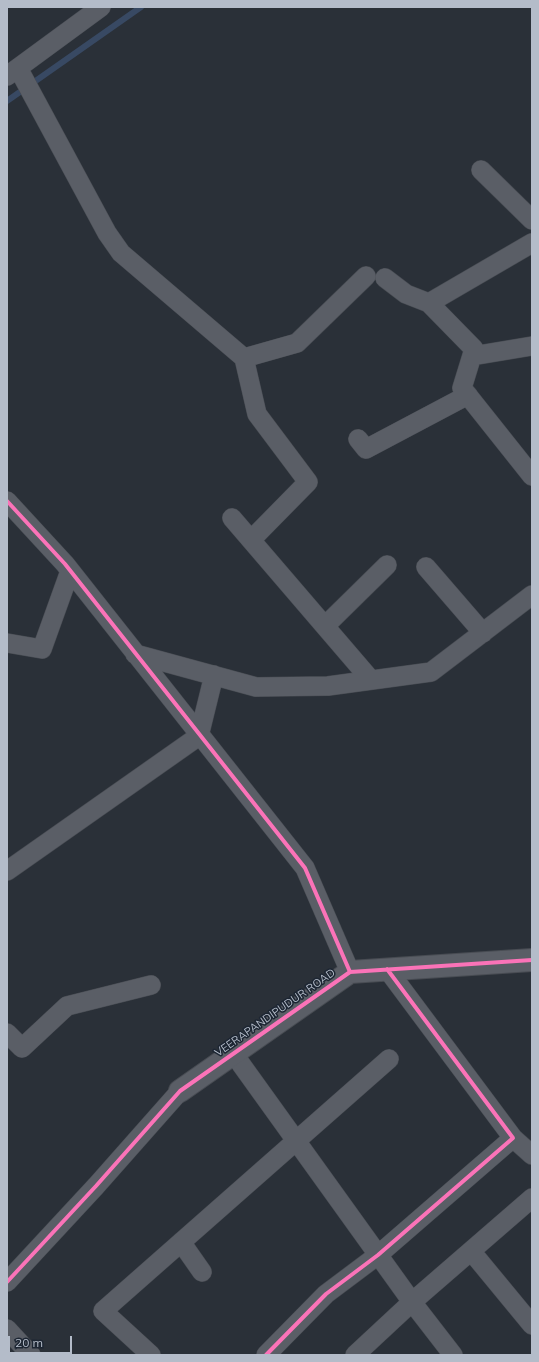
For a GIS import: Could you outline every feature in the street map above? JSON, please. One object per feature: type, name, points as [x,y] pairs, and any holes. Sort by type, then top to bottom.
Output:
[{"type":"street","points":[[101,7],[15,73],[35,99],[107,233],[121,253],[244,358],[257,414],[308,482],[251,540]]},
{"type":"street","points":[[481,170],[532,220]]},
{"type":"street","points":[[429,303],[532,243]]},
{"type":"street","points":[[244,358],[297,343],[366,276]]},
{"type":"street","points":[[385,278],[406,294],[429,303],[474,350],[462,388],[532,476]]},
{"type":"street","points":[[472,356],[532,346]]},
{"type":"street","points":[[358,439],[366,449],[468,395]]},
{"type":"street","points":[[7,501],[70,571],[304,868],[350,972]]},
{"type":"street","points":[[232,518],[371,680]]},
{"type":"street","points":[[325,626],[387,565]]},
{"type":"street","points":[[426,567],[482,633]]},
{"type":"street","points":[[7,643],[42,649],[70,571]]},
{"type":"street","points":[[136,654],[256,687],[328,686],[430,672],[532,595]]},
{"type":"street","points":[[7,871],[199,736],[214,675]]},
{"type":"street","name":"VEERAPANDIPUDUR ROAD","points":[[180,1091],[350,972],[532,960]]},
{"type":"street","points":[[387,969],[513,1138],[532,1155]]},
{"type":"street","points":[[7,1033],[22,1048],[67,1006],[151,985]]},
{"type":"street","points":[[233,1053],[412,1302],[453,1355]]},
{"type":"street","points":[[151,1355],[103,1311],[389,1059]]},
{"type":"street","points":[[7,1282],[96,1186],[180,1091]]},
{"type":"street","points":[[266,1355],[326,1294],[378,1255],[513,1138]]},
{"type":"street","points":[[355,1355],[412,1302],[532,1198]]},
{"type":"street","points":[[181,1242],[202,1272]]},
{"type":"street","points":[[471,1251],[532,1325]]},
{"type":"street","points":[[7,1329],[31,1355]]},
{"type":"waterway","points":[[7,101],[141,7]]},
{"type":"cycle path","points":[[7,501],[65,564],[305,868],[350,972]]},
{"type":"cycle path","points":[[7,1282],[96,1186],[180,1091],[350,972],[532,960]]},
{"type":"cycle path","points":[[266,1355],[326,1294],[378,1255],[513,1138],[387,969]]}]
